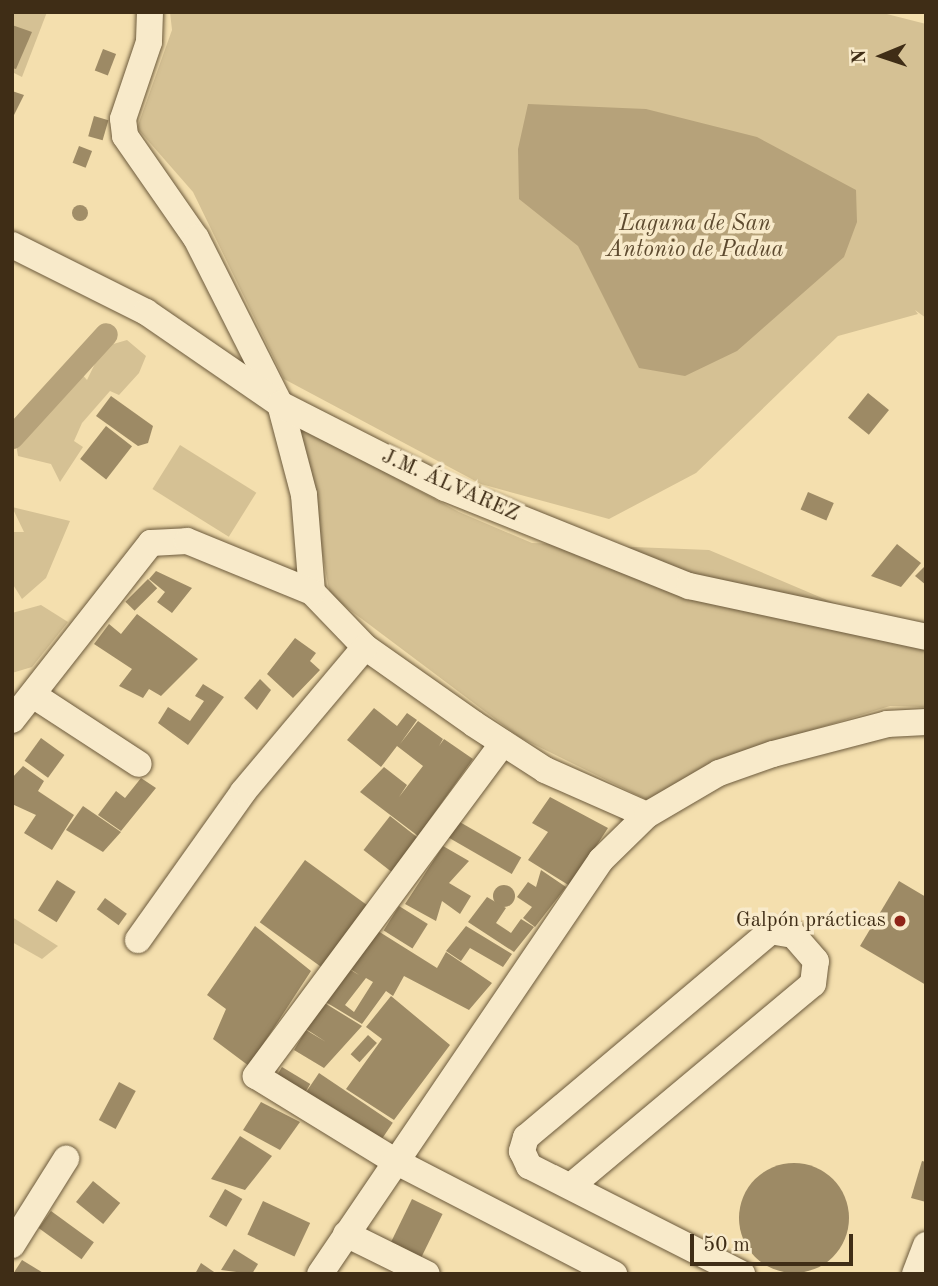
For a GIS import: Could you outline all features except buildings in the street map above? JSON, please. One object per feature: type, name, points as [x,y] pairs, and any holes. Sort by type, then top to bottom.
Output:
[{"type":"street","points":[[150,12],[149,42],[123,119],[125,136],[196,238],[280,404],[304,495],[312,592]]},
{"type":"street","name":"J.M. ÁLVAREZ","points":[[12,245],[146,312],[280,404],[445,488],[689,586],[926,637]]},
{"type":"street","points":[[12,720],[151,543],[187,541],[312,592],[365,647],[545,771],[647,815]]},
{"type":"street","points":[[138,940],[243,792],[365,647]]},
{"type":"street","points":[[33,695],[139,764]]},
{"type":"street","points":[[320,1274],[393,1160],[601,860],[647,815],[719,773],[887,724],[926,722]]},
{"type":"street","points":[[503,743],[256,1068],[262,1083],[393,1160],[614,1274]]},
{"type":"street","points":[[571,1186],[813,984],[816,961],[793,935],[771,931],[526,1137],[522,1151],[529,1166],[742,1274]]},
{"type":"street","points":[[12,1245],[66,1159]]},
{"type":"street","points":[[346,1234],[427,1274]]},
{"type":"street","points":[[915,1274],[926,1245]]},
{"type":"shaded area","points":[[12,12],[47,12],[22,77],[12,72]]},
{"type":"shaded area","points":[[170,12],[879,12],[926,24],[926,318],[915,310],[918,314],[838,336],[696,473],[609,519],[481,484],[284,379],[193,192],[137,128],[172,30]]},
{"type":"shaded area","points":[[127,340],[146,356],[139,373],[119,395],[110,391],[82,423],[74,441],[83,447],[60,482],[51,464],[18,456],[16,444],[71,379],[80,372],[87,380],[103,347]]},
{"type":"shaded area","points":[[299,426],[459,512],[532,543],[709,550],[926,642],[926,707],[890,706],[715,760],[647,800],[519,737],[330,595]]},
{"type":"shaded area","points":[[180,445],[256,493],[229,537],[152,489]]},
{"type":"shaded area","points":[[12,507],[70,521],[46,578],[22,599],[12,583],[12,532],[24,532]]},
{"type":"shaded area","points":[[41,605],[68,622],[32,667],[12,673],[12,613]]},
{"type":"shaded area","points":[[12,917],[58,946],[42,959],[12,942]]},
{"type":"water","name":"Laguna de San Antonio de Padua","points":[[528,104],[646,109],[757,137],[856,190],[857,222],[844,257],[737,351],[685,376],[639,368],[578,246],[519,199],[518,149]]},
{"type":"waterway","points":[[12,437],[106,334]]},
{"type":"place","name":"Galpón prácticas","points":[[900,921]]}]
